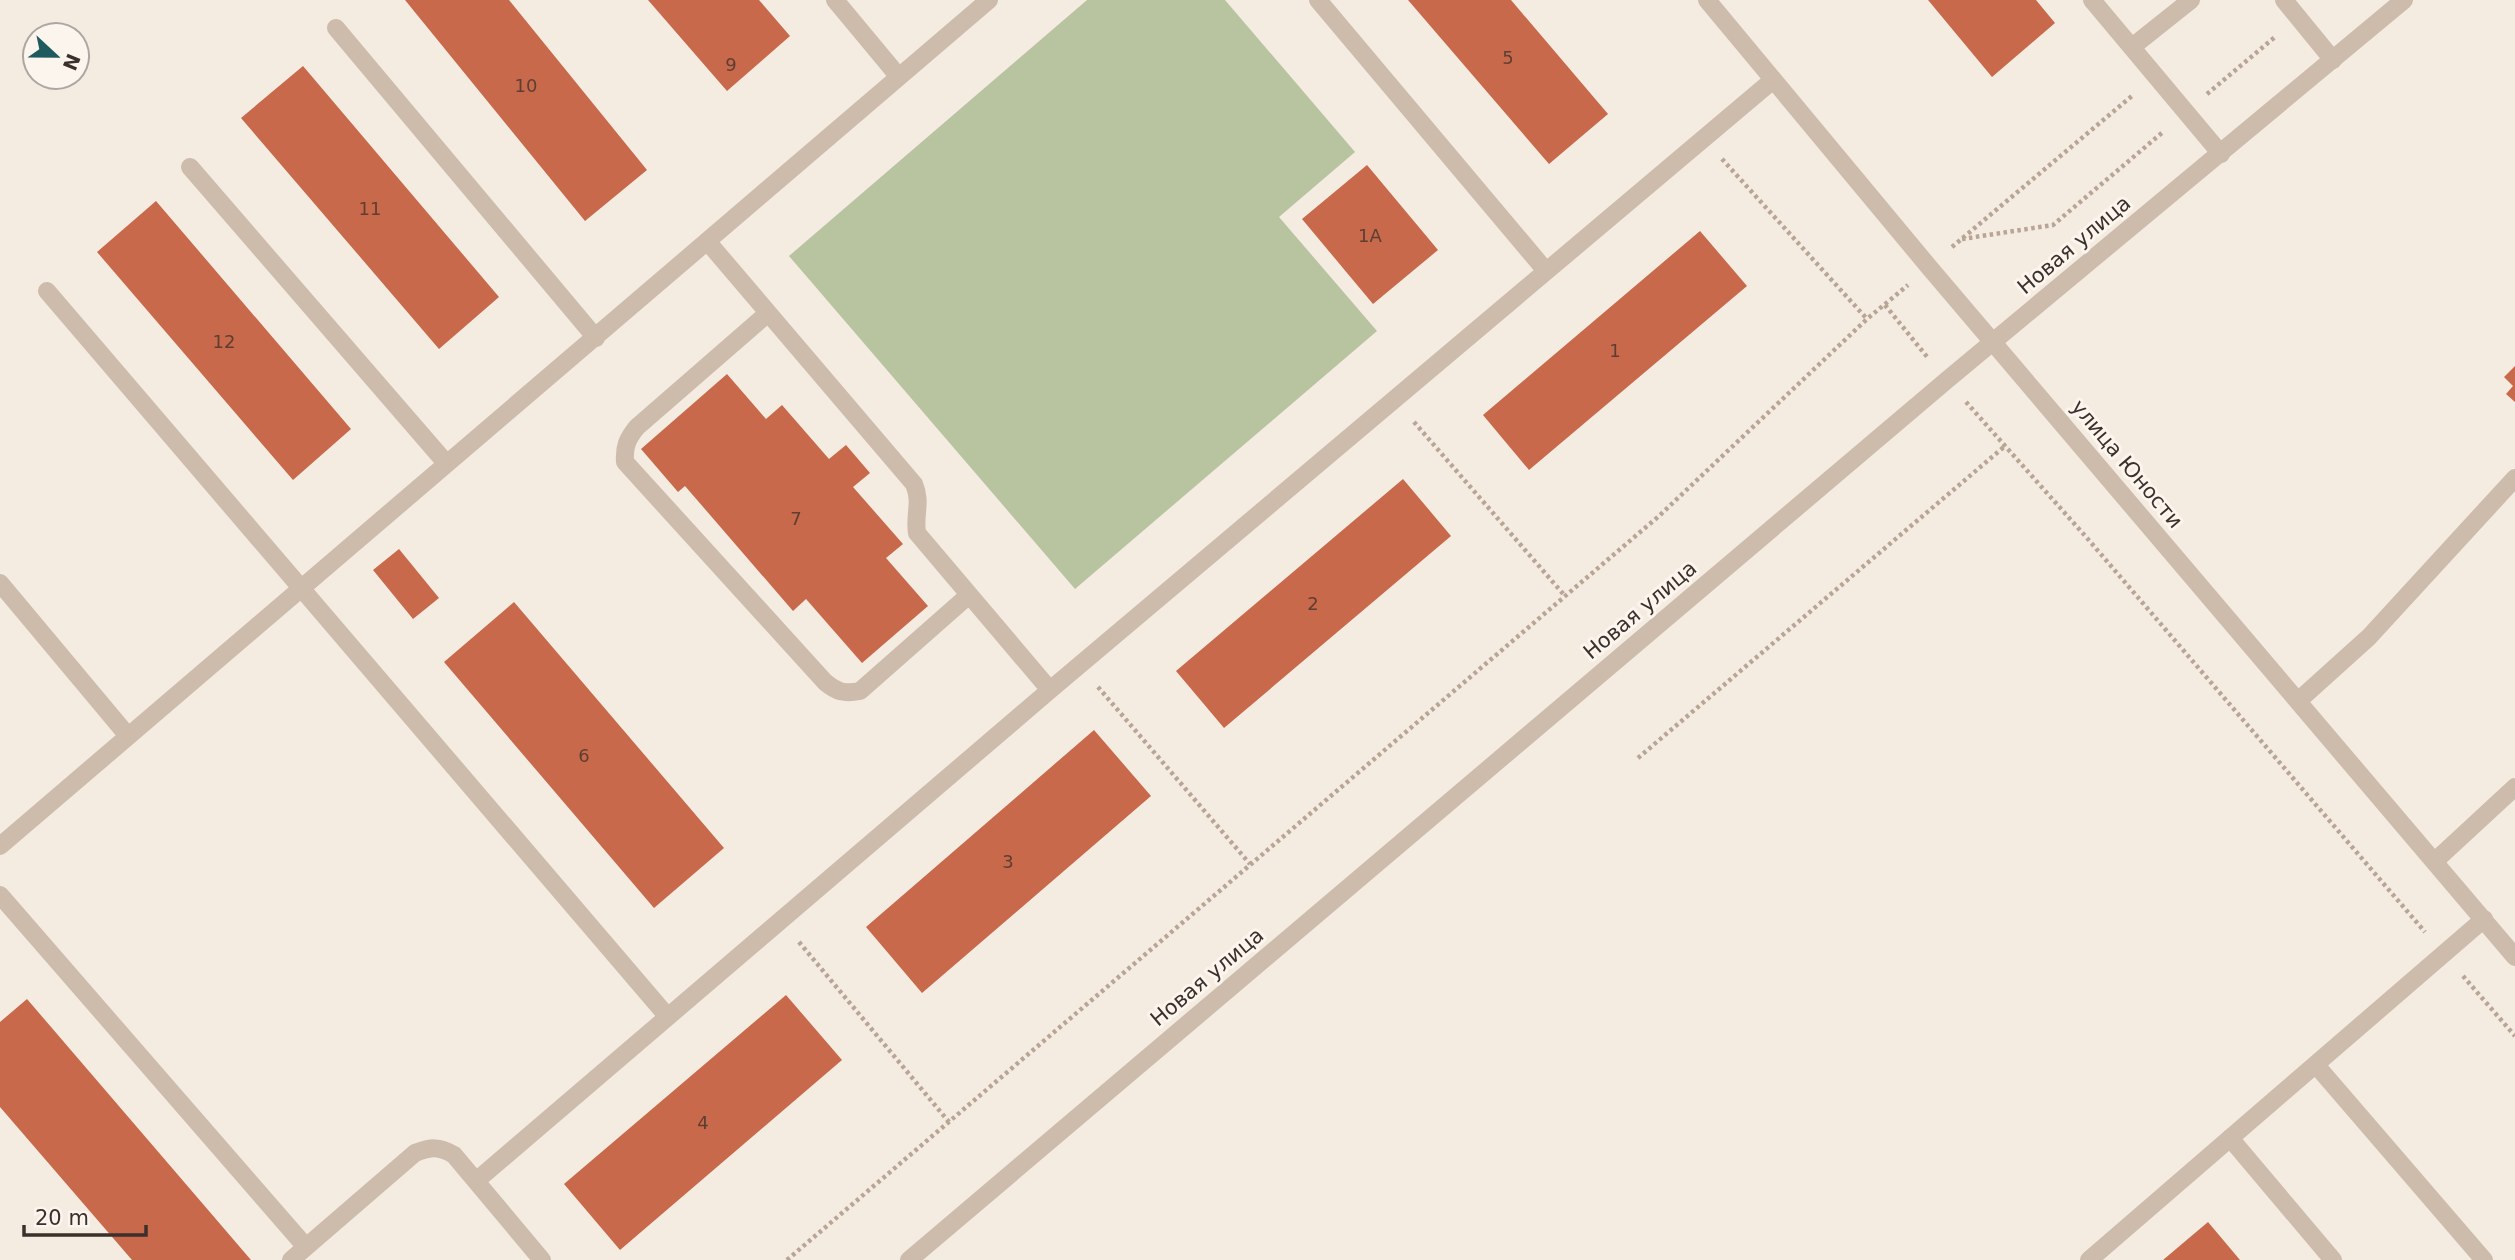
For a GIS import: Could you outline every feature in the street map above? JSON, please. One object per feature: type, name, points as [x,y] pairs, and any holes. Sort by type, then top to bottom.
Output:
[{"type":"street","points":[[835,0],[900,77]]},
{"type":"street","points":[[0,846],[989,0]]},
{"type":"street","points":[[1318,0],[1546,271]]},
{"type":"street","name":"улица Юности","points":[[1707,0],[2515,957]]},
{"type":"street","points":[[2092,0],[2221,154]]},
{"type":"street","points":[[2132,47],[2191,0]]},
{"type":"street","points":[[2284,0],[2333,60]]},
{"type":"street","name":"Новая улица","points":[[909,1260],[1993,341],[2404,0]]},
{"type":"street","points":[[336,28],[596,338]]},
{"type":"street","points":[[476,1181],[1050,690],[1773,80]]},
{"type":"street","points":[[190,167],[446,463]]},
{"type":"street","points":[[707,242],[914,484],[919,496],[915,520],[917,533],[1050,690]]},
{"type":"street","points":[[47,291],[668,1017]]},
{"type":"street","points":[[768,313],[637,427],[626,444],[625,462],[836,691],[846,694],[860,691],[969,595]]},
{"type":"street","points":[[2298,701],[2369,638],[2515,478]]},
{"type":"street","points":[[0,583],[128,736]]},
{"type":"street","points":[[2435,861],[2515,787]]},
{"type":"street","points":[[0,895],[306,1247]]},
{"type":"street","points":[[2089,1260],[2484,919]]},
{"type":"street","points":[[2316,1065],[2484,1260]]},
{"type":"street","points":[[2230,1138],[2333,1260]]},
{"type":"street","points":[[291,1260],[415,1153],[431,1147],[444,1149],[454,1155],[542,1260]]},
{"type":"path","points":[[2155,75],[1962,239],[2053,225],[2298,17]]},
{"type":"path","points":[[1704,138],[1867,319]]},
{"type":"path","points":[[787,1260],[1659,516],[1885,305]]},
{"type":"path","points":[[1394,399],[1565,596]]},
{"type":"path","points":[[1639,758],[2005,446],[2515,1036]]},
{"type":"path","points":[[1080,665],[1250,864]]},
{"type":"path","points":[[781,920],[949,1122]]},
{"type":"green space","points":[[1087,0],[1225,0],[1355,152],[1279,217],[1377,331],[1075,589],[789,256]]},
{"type":"building","points":[[405,0],[509,0],[647,170],[585,221]]},
{"type":"building","points":[[648,0],[759,0],[790,36],[727,91]]},
{"type":"building","points":[[1408,0],[1511,0],[1608,114],[1549,164]]},
{"type":"building","points":[[1928,0],[2036,0],[2055,23],[1992,77]]},
{"type":"building","points":[[303,66],[499,297],[439,349],[241,118]]},
{"type":"building","points":[[1367,165],[1438,250],[1373,304],[1302,219]]},
{"type":"building","points":[[156,201],[351,429],[293,480],[97,252]]},
{"type":"building","points":[[1700,231],[1747,286],[1529,470],[1483,415]]},
{"type":"building","points":[[2515,366],[2515,402],[2506,394],[2513,386],[2504,377]]},
{"type":"building","points":[[727,374],[766,419],[782,405],[829,459],[846,445],[870,473],[853,487],[903,544],[886,558],[928,606],[862,663],[806,599],[793,611],[685,486],[678,492],[641,449]]},
{"type":"building","points":[[1403,479],[1451,536],[1224,728],[1176,671]]},
{"type":"building","points":[[399,549],[439,598],[413,619],[373,570]]},
{"type":"building","points":[[514,602],[724,848],[654,908],[444,662]]},
{"type":"building","points":[[1094,730],[1151,796],[922,993],[866,927]]},
{"type":"building","points":[[786,995],[842,1060],[620,1250],[564,1184]]},
{"type":"building","points":[[27,999],[251,1260],[132,1260],[0,1107],[0,1022]]},
{"type":"building","points":[[2208,1222],[2240,1260],[2163,1260]]}]
